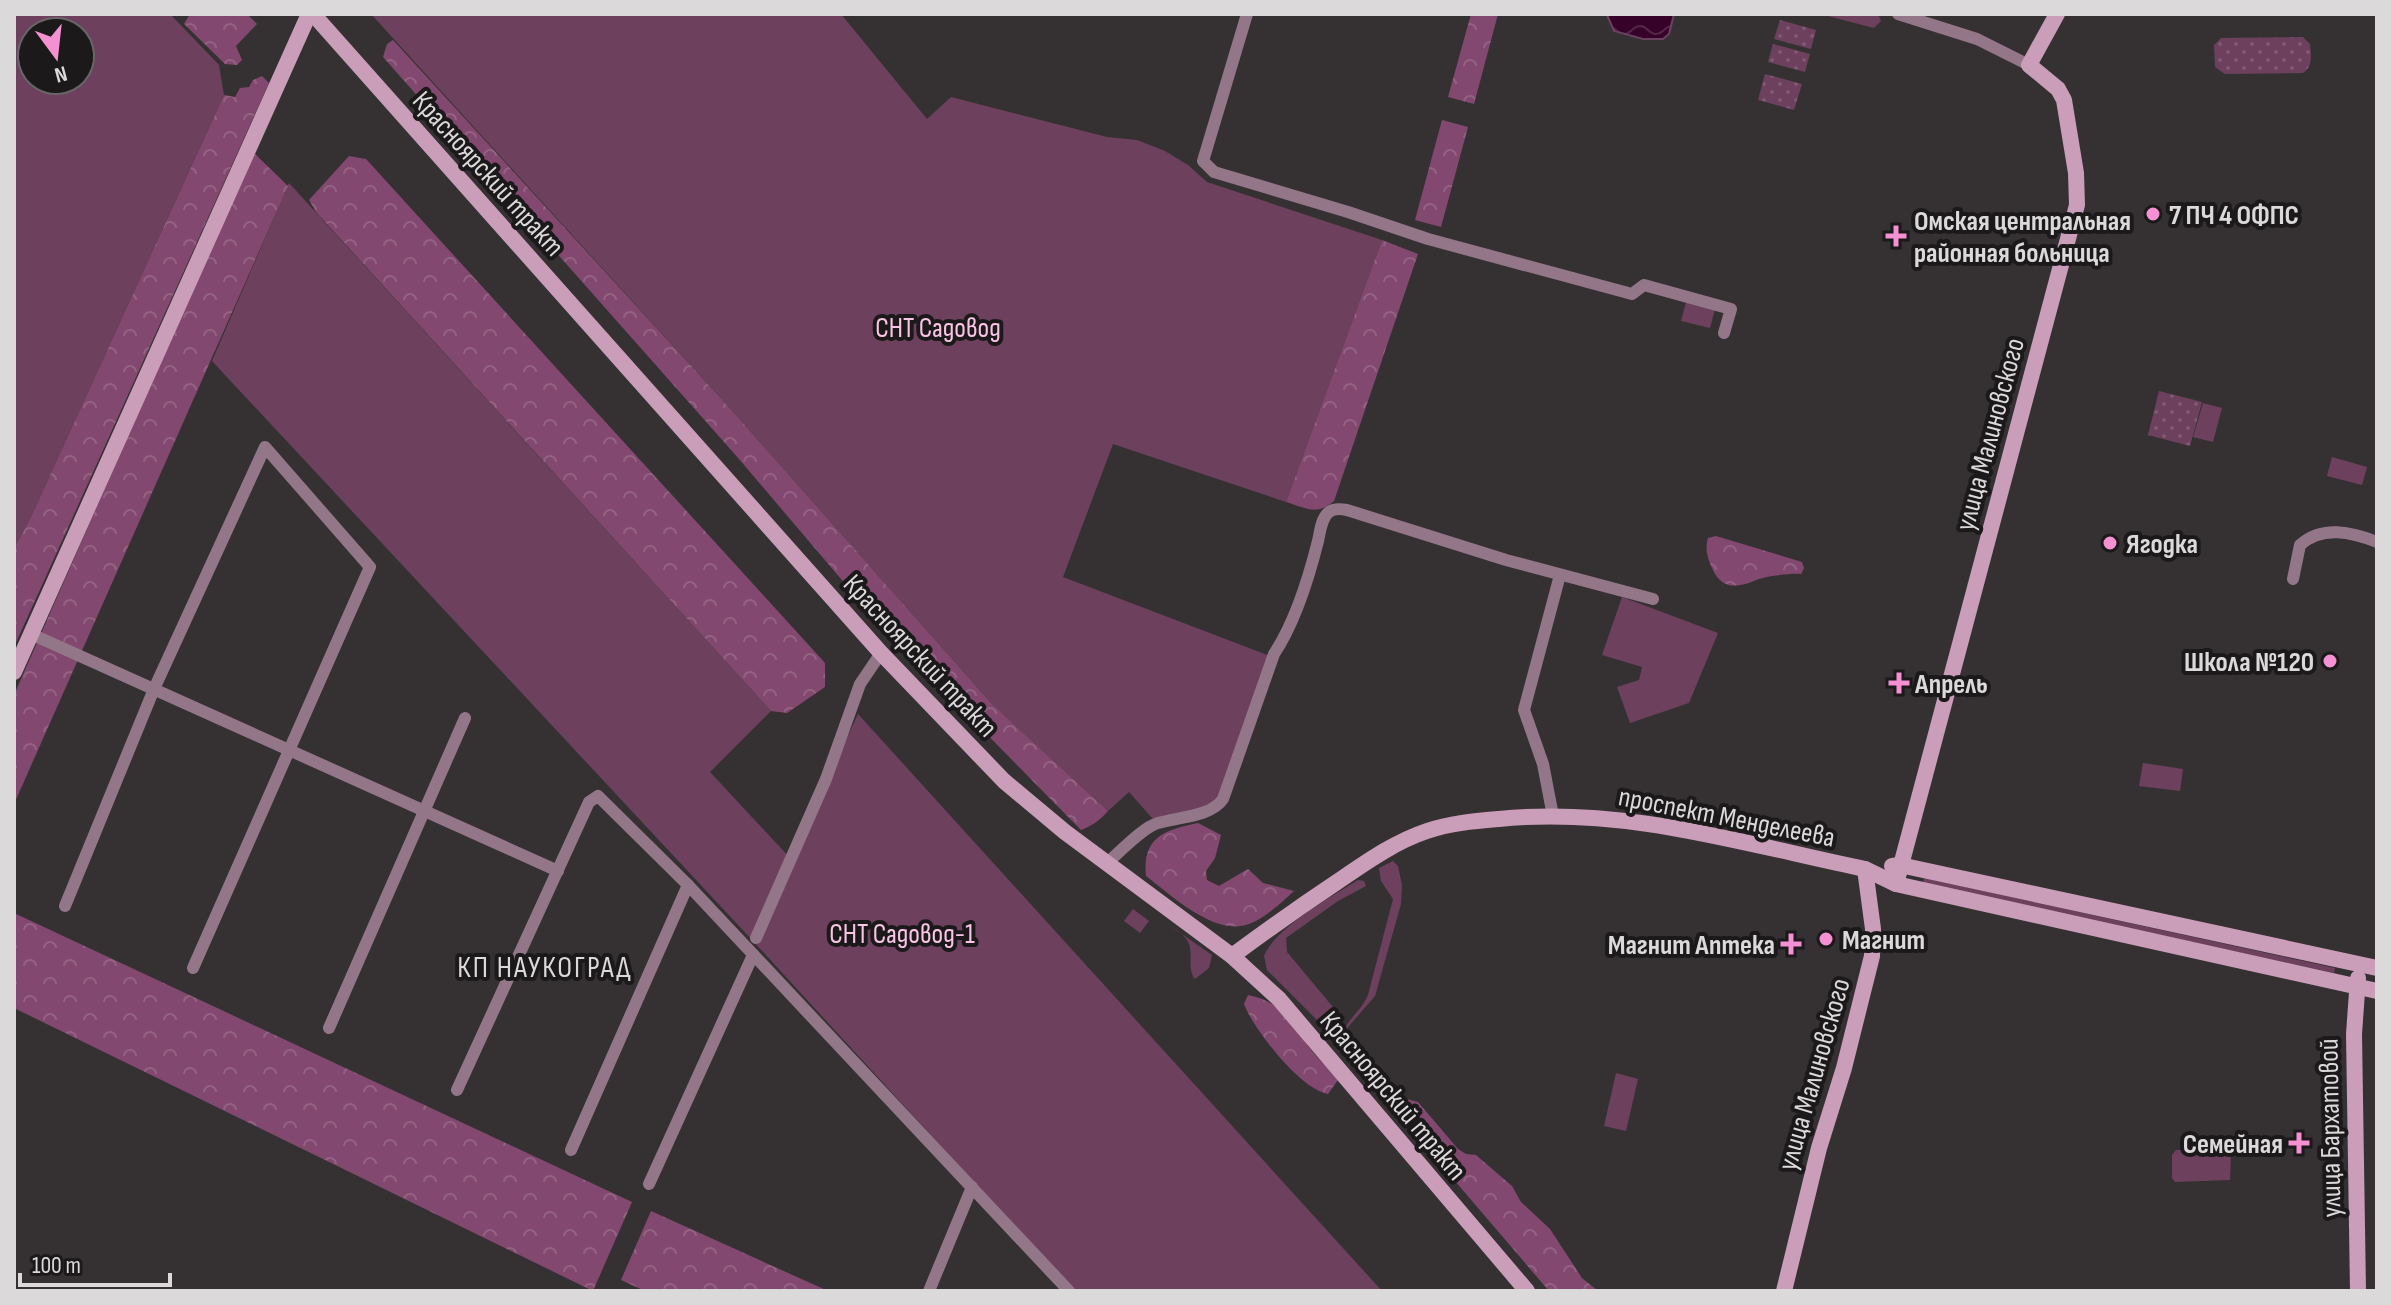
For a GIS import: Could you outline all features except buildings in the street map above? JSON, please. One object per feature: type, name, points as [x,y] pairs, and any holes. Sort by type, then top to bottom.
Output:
[{"type":"main road","points":[[14,672],[311,14]]},
{"type":"main road","name":"Красноярский тракт","points":[[311,14],[881,653],[1004,781],[1232,956],[1279,999],[1527,1291]]},
{"type":"main road","points":[[2029,65],[2057,14]]},
{"type":"main road","name":"улица Малиновского","points":[[1896,884],[2077,205],[2076,173],[2064,100],[2058,89],[2029,65]]},
{"type":"main road","name":"проспект Менделеева","points":[[1232,956],[1362,865],[1392,846],[1427,831],[1464,822],[1553,816],[1593,817],[1665,826],[1866,870],[1896,884],[2377,991]]},
{"type":"main road","name":"проспект Менделеева","points":[[1866,870],[1900,865],[2369,966]]},
{"type":"main road","name":"улица Малиновского","points":[[1784,1291],[1796,1235],[1844,1068],[1872,956],[1873,929],[1866,870]]},
{"type":"main road","name":"улица Бархатовой","points":[[2358,1291],[2354,1034],[2356,986],[2369,966]]},
{"type":"street","points":[[1247,14],[1203,161],[1214,172],[1428,239],[1632,294],[1644,285],[1731,309],[1724,333]]},
{"type":"street","points":[[1898,14],[1977,39],[2029,65]]},
{"type":"street","points":[[65,906],[154,689],[265,447],[370,567],[193,968]]},
{"type":"street","points":[[1107,863],[1153,824],[1186,817],[1220,804],[1274,654],[1288,634],[1328,512],[1347,510],[1506,560],[1653,599]]},
{"type":"street","points":[[2293,579],[2300,545],[2308,538],[2333,532],[2377,542]]},
{"type":"street","points":[[1553,816],[1543,764],[1524,710],[1560,575]]},
{"type":"street","points":[[31,634],[558,871]]},
{"type":"street","points":[[756,938],[826,779],[860,684],[881,653]]},
{"type":"street","points":[[329,1028],[465,718]]},
{"type":"street","points":[[457,1090],[589,802],[598,796],[688,885],[1069,1291]]},
{"type":"street","points":[[571,1150],[688,885]]},
{"type":"street","points":[[649,1184],[753,955]]},
{"type":"street","points":[[929,1291],[972,1187]]},
{"type":"green space","points":[[14,14],[170,14],[219,65],[224,95],[14,548]]},
{"type":"green space","points":[[190,14],[247,14],[257,24],[236,46],[242,60],[237,65],[225,64],[184,24]]},
{"type":"green space","name":"СНТ Садовод","points":[[371,14],[841,14],[927,119],[951,97],[1107,137],[1137,140],[1165,151],[1207,182],[1382,240],[1286,502],[1113,444],[1063,577],[1270,656],[1219,799],[1178,816],[1152,818],[1129,792],[1108,811],[992,704],[727,405]]},
{"type":"green space","points":[[1471,14],[1498,14],[1474,104],[1448,97]]},
{"type":"green space","points":[[1820,14],[1878,14],[1881,21],[1874,28]]},
{"type":"green space","points":[[1780,20],[1816,30],[1811,49],[1774,39]]},
{"type":"green space","points":[[2303,37],[2310,44],[2311,56],[2310,64],[2303,73],[2225,74],[2215,67],[2214,45],[2221,38]]},
{"type":"green space","points":[[393,40],[727,405],[992,704],[1108,811],[1102,817],[1081,830],[963,710],[934,669],[906,650],[875,619],[739,459],[383,57],[387,44]]},
{"type":"green space","points":[[1773,44],[1810,54],[1805,72],[1768,62]]},
{"type":"green space","points":[[1765,74],[1802,84],[1794,110],[1758,100]]},
{"type":"green space","points":[[262,76],[269,83],[14,647],[14,548],[224,95],[235,97],[240,88],[249,87],[253,80]]},
{"type":"green space","points":[[1442,120],[1468,127],[1441,227],[1415,220]]},
{"type":"green space","points":[[253,152],[288,186],[14,804],[14,695]]},
{"type":"green space","points":[[349,156],[366,159],[825,663],[825,687],[787,713],[771,711],[316,212],[309,200]]},
{"type":"green space","name":"СНТ Садовод-1","points":[[289,183],[771,711],[710,772],[791,859],[858,714],[1382,1291],[1074,1291],[753,941],[212,361]]},
{"type":"green space","points":[[1382,240],[1418,254],[1334,501],[1317,509],[1286,502]]},
{"type":"green space","points":[[1686,302],[1715,309],[1710,328],[1681,321]]},
{"type":"green space","points":[[2159,391],[2202,402],[2190,446],[2148,435]]},
{"type":"green space","points":[[2203,403],[2222,408],[2213,442],[2193,437]]},
{"type":"green space","points":[[2332,457],[2367,467],[2362,485],[2327,476]]},
{"type":"green space","points":[[1716,536],[1802,562],[1804,568],[1801,574],[1768,577],[1732,586],[1726,584],[1716,576],[1708,557],[1708,538]]},
{"type":"green space","points":[[1622,597],[1718,633],[1689,703],[1630,723],[1617,687],[1639,680],[1642,667],[1602,655]]},
{"type":"green space","points":[[2143,763],[2183,769],[2180,791],[2139,786]]},
{"type":"green space","points":[[1198,823],[1221,835],[1215,858],[1206,871],[1207,880],[1219,886],[1248,869],[1263,883],[1294,891],[1261,918],[1236,926],[1208,920],[1181,903],[1146,876],[1148,852],[1152,844],[1166,833]]},
{"type":"green space","points":[[1393,861],[1398,866],[1402,885],[1401,904],[1375,996],[1342,1034],[1368,995],[1393,899],[1381,881],[1379,868]]},
{"type":"green space","points":[[1924,878],[2335,968],[2334,973],[1923,883]]},
{"type":"green space","points":[[1358,880],[1364,881],[1366,886],[1338,901],[1286,938],[1287,952],[1338,1013],[1326,1029],[1267,970],[1264,956],[1270,945],[1292,924]]},
{"type":"green space","points":[[1133,909],[1149,921],[1140,933],[1124,921]]},
{"type":"green space","points":[[14,913],[632,1202],[593,1291],[14,1008]]},
{"type":"green space","points":[[1182,934],[1212,955],[1209,968],[1195,979],[1189,945]]},
{"type":"green space","points":[[1248,995],[1279,1009],[1335,1076],[1338,1080],[1328,1094],[1317,1090],[1292,1071],[1268,1043],[1244,1004]]},
{"type":"green space","points":[[1616,1073],[1638,1079],[1626,1131],[1604,1126]]},
{"type":"green space","points":[[1387,1097],[1418,1102],[1458,1149],[1476,1155],[1512,1186],[1521,1202],[1550,1229],[1582,1278],[1598,1291],[1549,1291],[1413,1132],[1392,1113]]},
{"type":"green space","points":[[2176,1150],[2229,1150],[2230,1180],[2175,1182],[2172,1178],[2172,1155]]},
{"type":"green space","points":[[651,1211],[828,1291],[645,1291],[621,1280]]},
{"type":"water","points":[[1674,14],[1669,34],[1663,39],[1643,39],[1614,31],[1607,15]]},
{"type":"place","name":"7 ПЧ 4 ОФПС","points":[[2153,214]]},
{"type":"place","name":"Омская центральная районная больница","points":[[1896,236]]},
{"type":"place","name":"Ягодка","points":[[2110,543]]},
{"type":"place","name":"Школа №120","points":[[2330,661]]},
{"type":"place","name":"Апрель","points":[[1899,683]]},
{"type":"place","name":"Магнит","points":[[1826,939]]},
{"type":"place","name":"Магнит Аптека","points":[[1791,944]]},
{"type":"place","name":"Семейная","points":[[2299,1143]]},
{"type":"district","name":"КП НАУКОГРАД","points":[[545,967]]}]
